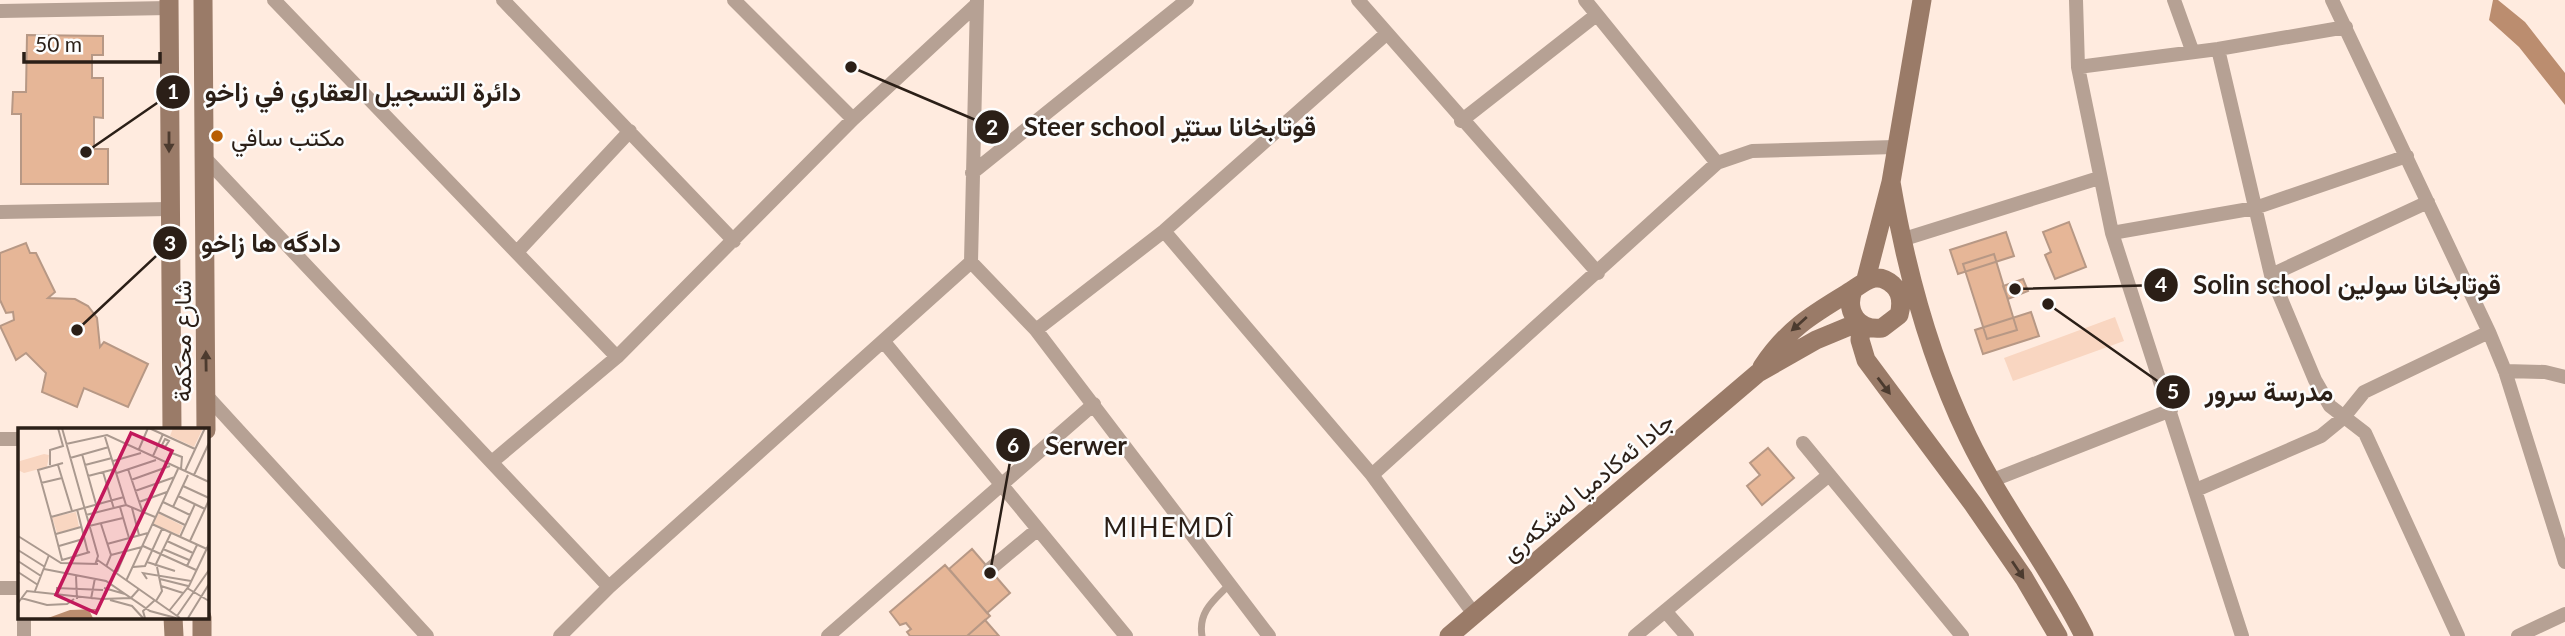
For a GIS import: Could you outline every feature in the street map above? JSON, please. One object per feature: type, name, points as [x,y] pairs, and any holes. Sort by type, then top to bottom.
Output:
[{"type":"main road","name":"شارع محكمة","points":[[204,0],[206,428]]},
{"type":"main road","points":[[1922,0],[1891,181],[1850,306],[1859,324],[1866,360],[1973,504],[2024,578],[2058,636]]},
{"type":"main road","name":"شارع محكمة","points":[[169,4],[172,428]]},
{"type":"main road","points":[[1891,181],[1901,240],[1925,327],[1958,415],[2084,636]]},
{"type":"main road","points":[[1758,373],[1816,340],[1859,324],[1875,329],[1889,325],[1899,314],[1901,240]]},
{"type":"main road","points":[[1758,373],[1780,342],[1808,315],[1859,284],[1886,280],[1898,293],[1910,316],[1925,327]]},
{"type":"main road","points":[[171,329],[206,328]]},
{"type":"main road","name":"جادا ئه‌كادميا له‌شكه‌رى","points":[[1448,636],[1758,373]]},
{"type":"main road","points":[[173,618],[174,636]]},
{"type":"street","points":[[274,0],[617,357]]},
{"type":"street","points":[[503,0],[734,241]]},
{"type":"street","points":[[734,0],[853,119]]},
{"type":"street","points":[[972,173],[1187,0]]},
{"type":"street","points":[[1358,0],[1461,121],[1598,272]]},
{"type":"street","points":[[1585,0],[1595,16],[1717,163]]},
{"type":"street","points":[[2076,0],[2078,67],[2112,233],[2242,636]]},
{"type":"street","points":[[2174,0],[2192,50]]},
{"type":"street","points":[[2332,0],[2489,332],[2505,371],[2565,562]]},
{"type":"street","points":[[493,461],[617,357],[853,119],[977,2]]},
{"type":"street","points":[[977,2],[971,262],[1036,330],[1269,636]]},
{"type":"street","points":[[0,11],[169,4]]},
{"type":"street","points":[[1461,121],[1595,16]]},
{"type":"street","points":[[2078,67],[2192,50],[2218,49],[2346,27]]},
{"type":"street","points":[[1036,330],[1164,231],[1386,34]]},
{"type":"street","points":[[2218,49],[2271,275],[2315,380],[2330,406],[2365,433],[2458,636]]},
{"type":"street","points":[[517,252],[630,131]]},
{"type":"street","points":[[1372,475],[1717,163],[1752,151],[1895,147]]},
{"type":"street","points":[[2112,233],[2255,208],[2407,156]]},
{"type":"street","points":[[205,158],[609,587]]},
{"type":"street","points":[[1901,240],[2099,178]]},
{"type":"street","points":[[2271,275],[2428,202]]},
{"type":"street","points":[[0,212],[169,209]]},
{"type":"street","points":[[1164,231],[1372,475],[1474,614]]},
{"type":"street","points":[[560,636],[576,631],[609,587],[971,262]]},
{"type":"street","points":[[2196,490],[2321,436],[2343,418],[2364,392],[2489,332]]},
{"type":"street","points":[[884,342],[1126,636]]},
{"type":"street","points":[[2505,371],[2545,372],[2565,377]]},
{"type":"street","points":[[206,395],[427,636]]},
{"type":"street","points":[[828,636],[1000,483],[1094,404]]},
{"type":"street","points":[[1993,480],[2171,410]]},
{"type":"street","points":[[0,439],[18,439]]},
{"type":"street","points":[[1803,443],[1962,636]]},
{"type":"street","points":[[1635,636],[1829,475]]},
{"type":"street","points":[[990,569],[1038,529]]},
{"type":"street","points":[[0,588],[18,588]]},
{"type":"street","points":[[1666,612],[1687,636]]},
{"type":"street","points":[[2518,636],[2565,614]]},
{"type":"street","points":[[24,618],[24,636]]},
{"type":"lane","points":[[1202,636],[1201,619],[1206,608],[1229,585]]},
{"type":"shaded area","points":[[2493,0],[2498,0],[2525,22],[2565,73],[2565,105],[2519,47],[2489,20]]},
{"type":"shaded area","points":[[2115,317],[2124,341],[2013,381],[2004,358]]},
{"type":"building","points":[[27,35],[103,36],[103,55],[92,55],[92,78],[103,78],[103,118],[94,117],[94,149],[108,149],[108,184],[21,184],[21,114],[12,114],[13,92],[26,92]]},
{"type":"building","points":[[2069,222],[2086,267],[2055,279],[2045,255],[2051,252],[2043,232]]},
{"type":"building","points":[[2006,232],[2014,256],[1958,274],[1950,250]]},
{"type":"building","points":[[26,243],[30,253],[36,253],[55,292],[48,298],[75,299],[88,306],[97,318],[100,347],[104,342],[148,364],[128,407],[84,388],[77,407],[42,392],[46,373],[26,353],[16,360],[0,326],[14,320],[13,312],[6,313],[0,300],[0,253]]},
{"type":"building","points":[[1994,254],[2017,330],[1987,339],[1963,264]]},
{"type":"building","points":[[2023,279],[2028,291],[2008,299],[2003,286]]},
{"type":"building","points":[[2031,312],[2039,336],[1983,354],[1975,330]]},
{"type":"building","points":[[1768,448],[1794,478],[1762,505],[1747,486],[1760,475],[1750,463]]},
{"type":"building","points":[[972,549],[1010,593],[987,613],[949,569]]},
{"type":"building","points":[[945,565],[990,616],[967,636],[910,636],[907,632],[911,629],[906,623],[900,625],[890,612]]},
{"type":"building","points":[[985,620],[999,636],[967,636]]},
{"type":"place","name":"Steer school قوتابخانا ستێر","points":[[851,67]]},
{"type":"place","name":"مكتب سافي","points":[[217,136]]},
{"type":"place","name":"دائرة التسجيل العقاري في زاخو","points":[[86,152]]},
{"type":"place","name":"Solin school قوتابخانا سولین","points":[[2015,289]]},
{"type":"place","name":"مدرسة سرور","points":[[2048,304]]},
{"type":"place","name":"دادگه ها زاخو","points":[[77,330]]},
{"type":"place","name":"Serwer","points":[[990,573]]},
{"type":"district","name":"MIHEMDÎ","points":[[1169,527]]}]
